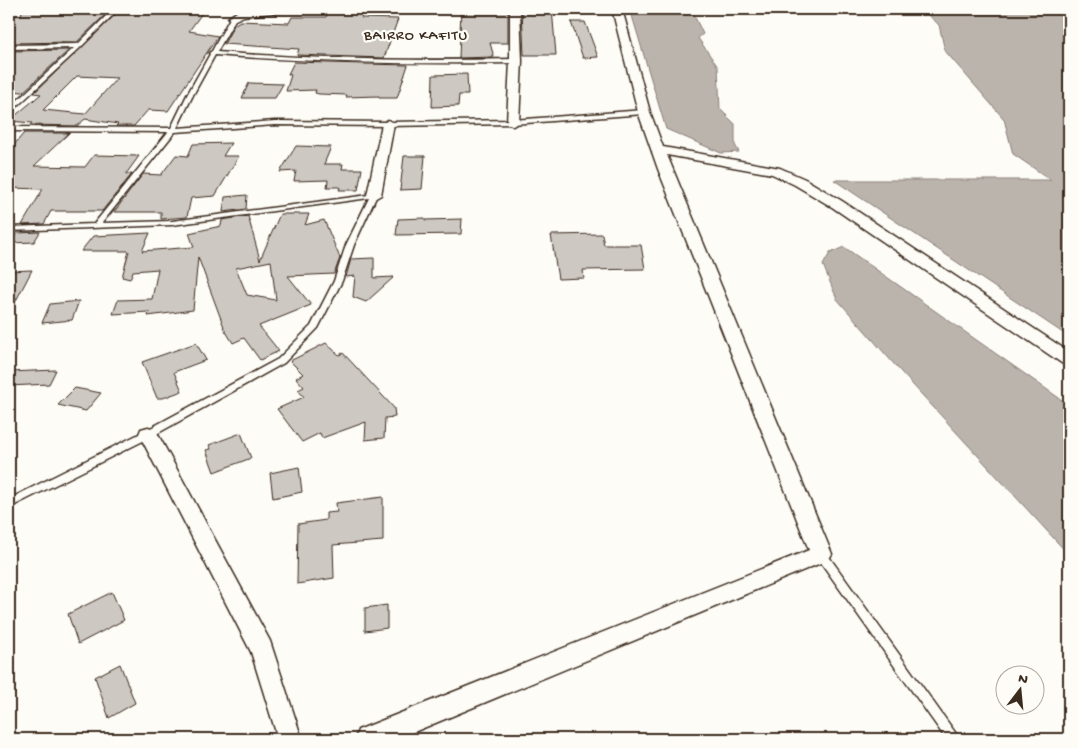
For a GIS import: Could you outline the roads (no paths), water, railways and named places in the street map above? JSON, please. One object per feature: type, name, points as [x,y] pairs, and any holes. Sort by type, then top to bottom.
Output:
[{"type":"street","points":[[233,18],[242,13],[283,9]]},
{"type":"street","points":[[513,122],[516,61],[515,9]]},
{"type":"street","points":[[367,739],[821,554],[658,150],[644,112],[617,9]]},
{"type":"street","points":[[374,195],[388,124]]},
{"type":"street","points":[[658,150],[775,171],[800,182],[837,204],[1069,360]]},
{"type":"street","points":[[148,434],[262,649],[290,739]]},
{"type":"lane","points":[[9,111],[116,9]]},
{"type":"lane","points":[[96,226],[173,130],[212,53],[233,18]]},
{"type":"lane","points":[[9,47],[79,46]]},
{"type":"lane","points":[[212,53],[256,57],[358,60],[516,61]]},
{"type":"lane","points":[[9,129],[173,130],[275,123],[513,122],[644,112]]},
{"type":"lane","points":[[9,229],[172,223],[374,195]]},
{"type":"lane","points":[[9,504],[148,434],[281,361],[314,328],[338,280],[350,245],[374,195]]},
{"type":"lane","points":[[821,554],[953,739]]},
{"type":"district","name":"BAIRRO KAFITU","points":[[416,36]]}]
